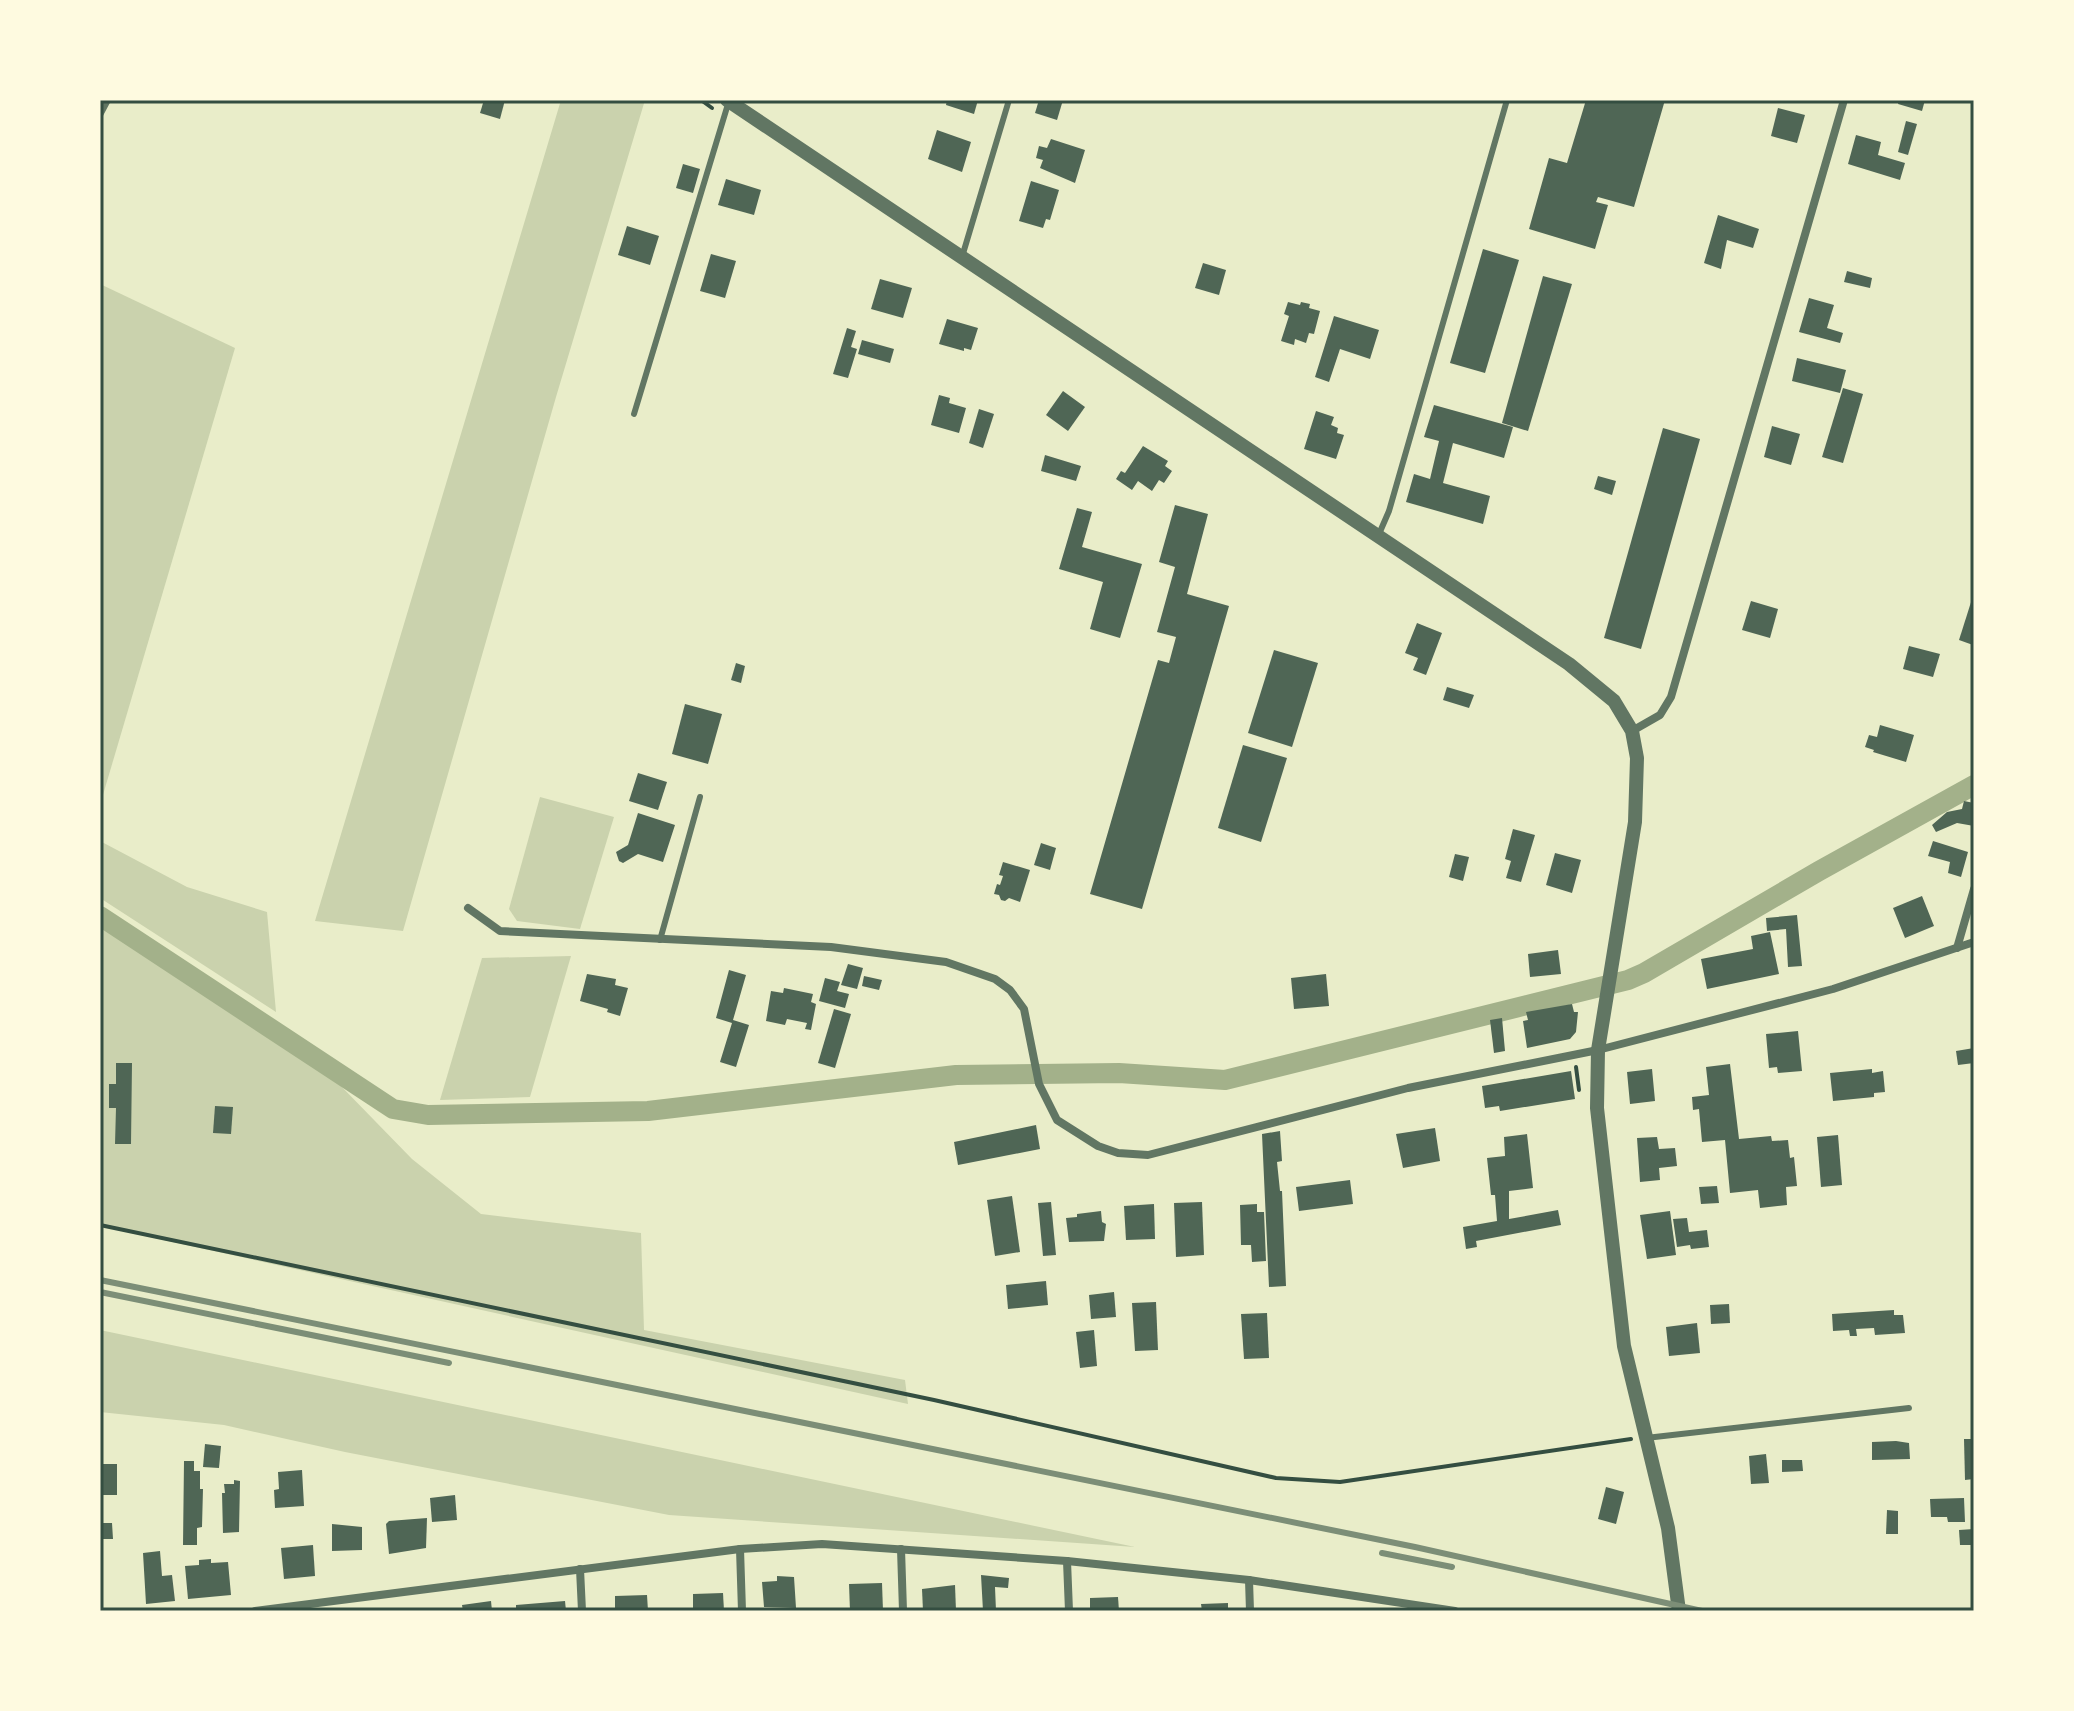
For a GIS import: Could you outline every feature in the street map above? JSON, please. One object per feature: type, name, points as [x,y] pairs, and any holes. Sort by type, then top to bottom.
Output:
[{"type":"street","points":[[1632,731],[1660,715],[1671,697],[1844,100]]},
{"type":"street","points":[[727,104],[1379,536],[1597,685],[1614,701],[1632,731],[1637,758],[1635,822],[1598,1050],[1597,1108],[1624,1346],[1668,1528],[1679,1611]]},
{"type":"street","points":[[1957,948],[1974,889]]},
{"type":"street","points":[[468,908],[500,931],[831,947],[946,962],[995,979],[1010,990],[1024,1009],[1039,1084],[1057,1120],[1098,1146],[1118,1153],[1148,1155],[1408,1088],[1598,1050],[1833,989],[1974,942]]},
{"type":"street","points":[[255,1611],[740,1549],[822,1544],[1067,1561],[1249,1580],[1455,1611]]},
{"type":"street","points":[[740,1549],[742,1611]]},
{"type":"street","points":[[901,1549],[903,1611]]},
{"type":"street","points":[[1067,1561],[1069,1611]]},
{"type":"street","points":[[580,1569],[582,1611]]},
{"type":"street","points":[[1249,1580],[1250,1611]]},
{"type":"lane","points":[[100,115],[108,100]]},
{"type":"lane","points":[[962,258],[1009,100]]},
{"type":"lane","points":[[1379,536],[1389,511],[1507,100]]},
{"type":"lane","points":[[634,414],[727,104]]},
{"type":"lane","points":[[660,941],[700,797]]},
{"type":"lane","points":[[1644,1438],[1909,1408]]},
{"type":"path","points":[[701,100],[727,104]]},
{"type":"path","points":[[100,1225],[889,1390],[1276,1478],[1340,1482],[1644,1438]]},
{"type":"green space","points":[[561,100],[645,100],[556,397],[403,931],[315,921]]},
{"type":"green space","points":[[100,284],[235,348],[100,805]]},
{"type":"green space","points":[[540,797],[614,817],[580,929],[517,921],[509,909]]},
{"type":"green space","points":[[100,841],[187,887],[267,912],[276,1012],[100,898]]},
{"type":"green space","points":[[100,923],[309,1060],[338,1083],[412,1159],[481,1214],[641,1233],[644,1330],[905,1380],[908,1404],[100,1226]]},
{"type":"green space","points":[[571,956],[530,1097],[440,1100],[482,958]]},
{"type":"green space","points":[[100,1330],[1135,1547],[669,1515],[345,1452],[224,1425],[100,1412]]},
{"type":"building","points":[[484,100],[505,100],[500,119],[480,113]]},
{"type":"building","points":[[947,100],[978,100],[974,114],[946,105]]},
{"type":"building","points":[[1039,100],[1063,100],[1057,120],[1035,113]]},
{"type":"building","points":[[1586,100],[1665,100],[1634,207],[1598,197],[1596,202],[1608,205],[1595,249],[1529,229],[1549,158],[1567,163]]},
{"type":"building","points":[[1899,100],[1925,100],[1922,111],[1898,104]]},
{"type":"building","points":[[1778,108],[1805,115],[1797,143],[1771,136]]},
{"type":"building","points":[[1906,121],[1917,124],[1908,155],[1898,152]]},
{"type":"building","points":[[937,130],[971,142],[962,172],[928,159]]},
{"type":"building","points":[[1856,135],[1881,142],[1878,155],[1905,163],[1900,180],[1848,164]]},
{"type":"building","points":[[1051,139],[1085,150],[1075,183],[1040,168],[1043,160],[1036,158],[1039,146],[1047,148]]},
{"type":"building","points":[[683,164],[700,169],[693,193],[676,188]]},
{"type":"building","points":[[726,179],[761,190],[754,215],[718,205]]},
{"type":"building","points":[[1031,181],[1059,190],[1050,220],[1046,219],[1043,228],[1019,221]]},
{"type":"building","points":[[1718,215],[1759,229],[1753,248],[1727,240],[1721,269],[1704,263]]},
{"type":"building","points":[[627,226],[659,236],[650,265],[618,255]]},
{"type":"building","points":[[1483,249],[1519,260],[1485,373],[1450,363]]},
{"type":"building","points":[[711,254],[736,261],[725,298],[700,291]]},
{"type":"building","points":[[1203,263],[1226,270],[1219,295],[1195,288]]},
{"type":"building","points":[[1847,271],[1872,278],[1870,288],[1844,282]]},
{"type":"building","points":[[1543,276],[1572,284],[1528,431],[1502,423]]},
{"type":"building","points":[[880,279],[912,288],[903,318],[871,309]]},
{"type":"building","points":[[1809,298],[1834,305],[1827,328],[1843,333],[1840,343],[1799,332]]},
{"type":"building","points":[[1288,302],[1310,304],[1309,308],[1320,311],[1314,334],[1309,333],[1306,343],[1295,339],[1294,345],[1281,341],[1289,316],[1284,314]]},
{"type":"building","points":[[1334,316],[1379,330],[1370,359],[1340,349],[1329,382],[1315,377]]},
{"type":"building","points":[[947,319],[978,328],[971,350],[939,344]]},
{"type":"building","points":[[847,328],[856,331],[851,347],[857,349],[848,378],[833,374]]},
{"type":"building","points":[[862,340],[894,349],[890,363],[858,354]]},
{"type":"building","points":[[1797,358],[1846,370],[1840,393],[1792,381]]},
{"type":"building","points":[[1843,388],[1863,394],[1843,463],[1822,457]]},
{"type":"building","points":[[1063,391],[1085,407],[1068,431],[1046,415]]},
{"type":"building","points":[[939,395],[950,398],[949,403],[966,408],[959,433],[931,425]]},
{"type":"building","points":[[1434,405],[1513,427],[1504,458],[1453,443],[1443,483],[1490,496],[1483,524],[1406,502],[1414,474],[1430,479],[1439,441],[1424,437]]},
{"type":"building","points":[[979,409],[994,414],[983,448],[969,443]]},
{"type":"building","points":[[1316,411],[1334,417],[1331,425],[1338,428],[1337,433],[1344,435],[1336,459],[1304,449]]},
{"type":"building","points":[[1772,426],[1800,434],[1791,465],[1764,457]]},
{"type":"building","points":[[1663,428],[1700,439],[1641,649],[1604,638]]},
{"type":"building","points":[[1143,446],[1168,461],[1165,466],[1172,471],[1164,483],[1159,480],[1152,491],[1138,481],[1132,490],[1116,479],[1121,471],[1125,473]]},
{"type":"building","points":[[1045,455],[1081,466],[1076,481],[1041,471]]},
{"type":"building","points":[[1598,476],[1616,481],[1612,495],[1594,489]]},
{"type":"building","points":[[1175,505],[1208,514],[1187,594],[1229,606],[1142,909],[1090,894],[1158,660],[1169,663],[1176,637],[1157,632],[1175,567],[1159,562]]},
{"type":"building","points":[[1077,508],[1092,512],[1082,547],[1142,564],[1120,638],[1090,629],[1103,582],[1059,569]]},
{"type":"building","points":[[1974,600],[1973,645],[1959,640]]},
{"type":"building","points":[[1751,601],[1778,609],[1770,638],[1742,630]]},
{"type":"building","points":[[1417,623],[1442,633],[1426,675],[1413,670],[1418,658],[1405,653]]},
{"type":"building","points":[[1909,646],[1940,654],[1933,677],[1903,669]]},
{"type":"building","points":[[1274,650],[1318,663],[1292,747],[1248,733]]},
{"type":"building","points":[[736,663],[745,666],[741,683],[731,680]]},
{"type":"building","points":[[1447,687],[1474,695],[1469,708],[1443,700]]},
{"type":"building","points":[[685,704],[722,714],[708,764],[672,754]]},
{"type":"building","points":[[1880,725],[1914,735],[1906,762],[1865,747],[1869,735],[1877,737]]},
{"type":"building","points":[[1243,745],[1287,758],[1261,842],[1218,828]]},
{"type":"building","points":[[638,773],[667,782],[658,810],[629,801]]},
{"type":"building","points":[[1964,801],[1974,803],[1974,826],[1957,823],[1936,832],[1932,825],[1947,812],[1962,809]]},
{"type":"building","points":[[638,813],[675,825],[663,862],[638,854],[623,863],[619,861],[616,852],[628,845]]},
{"type":"building","points":[[1513,829],[1535,835],[1521,882],[1506,878],[1511,861],[1505,859]]},
{"type":"building","points":[[1933,841],[1968,852],[1961,877],[1948,873],[1950,862],[1928,856]]},
{"type":"building","points":[[1041,843],[1056,848],[1050,870],[1034,865]]},
{"type":"building","points":[[1555,853],[1581,860],[1572,893],[1546,885]]},
{"type":"building","points":[[1455,854],[1469,857],[1463,881],[1449,877]]},
{"type":"building","points":[[1003,862],[1030,870],[1020,902],[1009,898],[1001,900],[999,895],[994,894],[1003,876],[999,875]]},
{"type":"building","points":[[1922,896],[1934,926],[1905,938],[1893,908]]},
{"type":"building","points":[[1797,915],[1802,966],[1788,967],[1786,929],[1767,931],[1766,918]]},
{"type":"building","points":[[1770,932],[1779,974],[1707,989],[1701,959],[1753,949],[1751,936]]},
{"type":"building","points":[[1558,950],[1561,974],[1530,977],[1528,954]]},
{"type":"building","points":[[848,964],[863,968],[857,989],[841,985]]},
{"type":"building","points":[[729,970],[746,975],[733,1020],[749,1025],[736,1067],[720,1062],[732,1023],[716,1018]]},
{"type":"building","points":[[587,974],[616,979],[615,985],[628,988],[620,1016],[580,1001]]},
{"type":"building","points":[[1326,974],[1329,1006],[1294,1009],[1291,978]]},
{"type":"building","points":[[864,976],[882,980],[879,990],[862,986]]},
{"type":"building","points":[[825,978],[840,982],[837,991],[849,994],[845,1008],[819,1001]]},
{"type":"building","points":[[784,988],[813,994],[811,1002],[816,1004],[811,1030],[805,1029],[807,1023],[787,1019],[785,1025],[766,1021],[771,991],[783,993]]},
{"type":"building","points":[[1572,1004],[1574,1012],[1578,1012],[1576,1032],[1570,1039],[1527,1048],[1523,1021],[1528,1020],[1526,1012]]},
{"type":"building","points":[[834,1009],[851,1014],[835,1068],[818,1063]]},
{"type":"building","points":[[1502,1018],[1505,1051],[1494,1053],[1490,1020]]},
{"type":"building","points":[[1798,1031],[1802,1071],[1778,1073],[1777,1067],[1769,1068],[1766,1034]]},
{"type":"building","points":[[1974,1048],[1974,1063],[1958,1065],[1956,1051]]},
{"type":"building","points":[[116,1063],[132,1063],[131,1144],[115,1144],[116,1108],[109,1108],[109,1084],[116,1084]]},
{"type":"building","points":[[1730,1064],[1739,1139],[1771,1136],[1772,1141],[1788,1140],[1790,1158],[1794,1157],[1797,1186],[1786,1187],[1787,1205],[1760,1208],[1758,1190],[1730,1193],[1725,1140],[1702,1142],[1699,1109],[1693,1110],[1692,1097],[1709,1095],[1706,1067]]},
{"type":"building","points":[[1652,1069],[1655,1101],[1630,1104],[1627,1072]]},
{"type":"building","points":[[1872,1069],[1872,1073],[1883,1071],[1885,1092],[1874,1093],[1874,1097],[1833,1101],[1830,1073]]},
{"type":"building","points":[[1571,1071],[1575,1099],[1500,1111],[1499,1106],[1485,1108],[1482,1086]]},
{"type":"building","points":[[215,1106],[233,1107],[231,1134],[213,1133]]},
{"type":"building","points":[[1036,1125],[1040,1149],[958,1165],[954,1142]]},
{"type":"building","points":[[1435,1128],[1440,1161],[1403,1168],[1396,1134]]},
{"type":"building","points":[[1280,1131],[1282,1161],[1277,1162],[1282,1191],[1286,1286],[1269,1287],[1262,1134]]},
{"type":"building","points":[[1527,1134],[1533,1188],[1509,1191],[1509,1219],[1558,1210],[1561,1225],[1476,1241],[1477,1247],[1466,1249],[1463,1227],[1497,1221],[1487,1158],[1505,1156],[1504,1137]]},
{"type":"building","points":[[1838,1135],[1842,1185],[1821,1187],[1817,1137]]},
{"type":"building","points":[[1657,1137],[1659,1149],[1675,1148],[1677,1166],[1659,1168],[1660,1180],[1640,1182],[1637,1138]]},
{"type":"building","points":[[1350,1180],[1353,1204],[1299,1211],[1296,1187]]},
{"type":"building","points":[[1717,1186],[1719,1203],[1701,1204],[1699,1187]]},
{"type":"building","points":[[1012,1196],[1020,1252],[995,1256],[987,1200]]},
{"type":"building","points":[[1051,1202],[1056,1255],[1043,1256],[1038,1203]]},
{"type":"building","points":[[1202,1202],[1204,1255],[1176,1257],[1174,1203]]},
{"type":"building","points":[[1154,1204],[1155,1239],[1126,1240],[1124,1206]]},
{"type":"building","points":[[1257,1204],[1257,1212],[1264,1212],[1266,1261],[1252,1262],[1251,1245],[1241,1245],[1240,1205]]},
{"type":"building","points":[[1101,1211],[1102,1222],[1106,1224],[1104,1241],[1069,1242],[1066,1218]]},
{"type":"building","points":[[1670,1211],[1676,1255],[1647,1259],[1640,1215]]},
{"type":"building","points":[[1687,1218],[1689,1232],[1707,1230],[1709,1247],[1677,1247],[1673,1219]]},
{"type":"building","points":[[1046,1281],[1048,1305],[1008,1309],[1006,1285]]},
{"type":"building","points":[[1114,1292],[1116,1317],[1091,1319],[1089,1295]]},
{"type":"building","points":[[1156,1302],[1158,1350],[1135,1351],[1132,1303]]},
{"type":"building","points":[[1729,1304],[1730,1323],[1711,1324],[1710,1305]]},
{"type":"building","points":[[1894,1310],[1894,1315],[1903,1315],[1905,1333],[1875,1335],[1874,1328],[1856,1329],[1857,1336],[1850,1336],[1849,1330],[1833,1331],[1832,1314]]},
{"type":"building","points":[[1267,1313],[1269,1358],[1244,1359],[1241,1314]]},
{"type":"building","points":[[1697,1323],[1700,1353],[1669,1356],[1666,1327]]},
{"type":"building","points":[[1094,1330],[1097,1366],[1080,1368],[1076,1332]]},
{"type":"building","points":[[1964,1439],[1974,1439],[1974,1479],[1965,1480]]},
{"type":"building","points":[[1872,1442],[1909,1443],[1910,1459],[1872,1460]]},
{"type":"building","points":[[205,1444],[221,1446],[219,1468],[203,1467]]},
{"type":"building","points":[[1766,1454],[1769,1483],[1751,1484],[1749,1456]]},
{"type":"building","points":[[1782,1460],[1802,1460],[1803,1471],[1782,1472]]},
{"type":"building","points":[[184,1461],[194,1461],[194,1471],[200,1471],[200,1489],[203,1489],[202,1527],[197,1528],[197,1545],[183,1545]]},
{"type":"building","points":[[100,1464],[117,1464],[117,1495],[100,1495]]},
{"type":"building","points":[[302,1470],[304,1506],[275,1508],[274,1490],[279,1489],[278,1472]]},
{"type":"building","points":[[234,1480],[240,1481],[239,1532],[223,1533],[222,1493],[225,1493],[224,1484],[234,1484]]},
{"type":"building","points":[[1606,1487],[1624,1492],[1616,1524],[1598,1519]]},
{"type":"building","points":[[455,1495],[457,1520],[432,1522],[430,1498]]},
{"type":"building","points":[[1964,1498],[1965,1522],[1948,1522],[1947,1517],[1931,1517],[1930,1499]]},
{"type":"building","points":[[1887,1510],[1898,1511],[1898,1534],[1886,1534]]},
{"type":"building","points":[[427,1518],[426,1548],[389,1554],[386,1524],[389,1521]]},
{"type":"building","points":[[100,1523],[112,1523],[113,1539],[100,1539]]},
{"type":"building","points":[[332,1524],[362,1527],[362,1550],[332,1551]]},
{"type":"building","points":[[1974,1529],[1974,1545],[1960,1545],[1959,1530]]},
{"type":"building","points":[[313,1545],[315,1576],[284,1579],[281,1548]]},
{"type":"building","points":[[160,1551],[162,1576],[172,1575],[175,1601],[146,1604],[143,1553]]},
{"type":"building","points":[[211,1559],[211,1563],[228,1562],[231,1595],[188,1599],[185,1566],[199,1565],[199,1560]]},
{"type":"building","points":[[981,1575],[1009,1578],[1008,1588],[995,1587],[996,1611],[983,1611]]},
{"type":"building","points":[[777,1576],[794,1577],[796,1608],[764,1607],[762,1582],[777,1581]]},
{"type":"building","points":[[882,1583],[883,1611],[850,1611],[849,1584]]},
{"type":"building","points":[[955,1585],[956,1611],[923,1611],[922,1589]]},
{"type":"building","points":[[723,1593],[724,1611],[693,1611],[693,1594]]},
{"type":"building","points":[[647,1595],[648,1611],[615,1611],[615,1596]]},
{"type":"building","points":[[1118,1597],[1119,1611],[1090,1611],[1090,1598]]},
{"type":"building","points":[[491,1601],[492,1611],[463,1611],[462,1605]]},
{"type":"building","points":[[565,1601],[566,1611],[516,1611],[516,1605]]},
{"type":"building","points":[[1228,1603],[1228,1611],[1202,1611],[1201,1604]]},
{"type":"waterway","points":[[100,916],[393,1109],[428,1115],[648,1111],[956,1075],[1119,1073],[1225,1080],[1628,980],[1974,785]]},
{"type":"railway","points":[[100,1280],[1415,1547],[1702,1611]]},
{"type":"railway","points":[[100,1292],[449,1363]]},
{"type":"railway","points":[[1382,1553],[1452,1567]]}]
